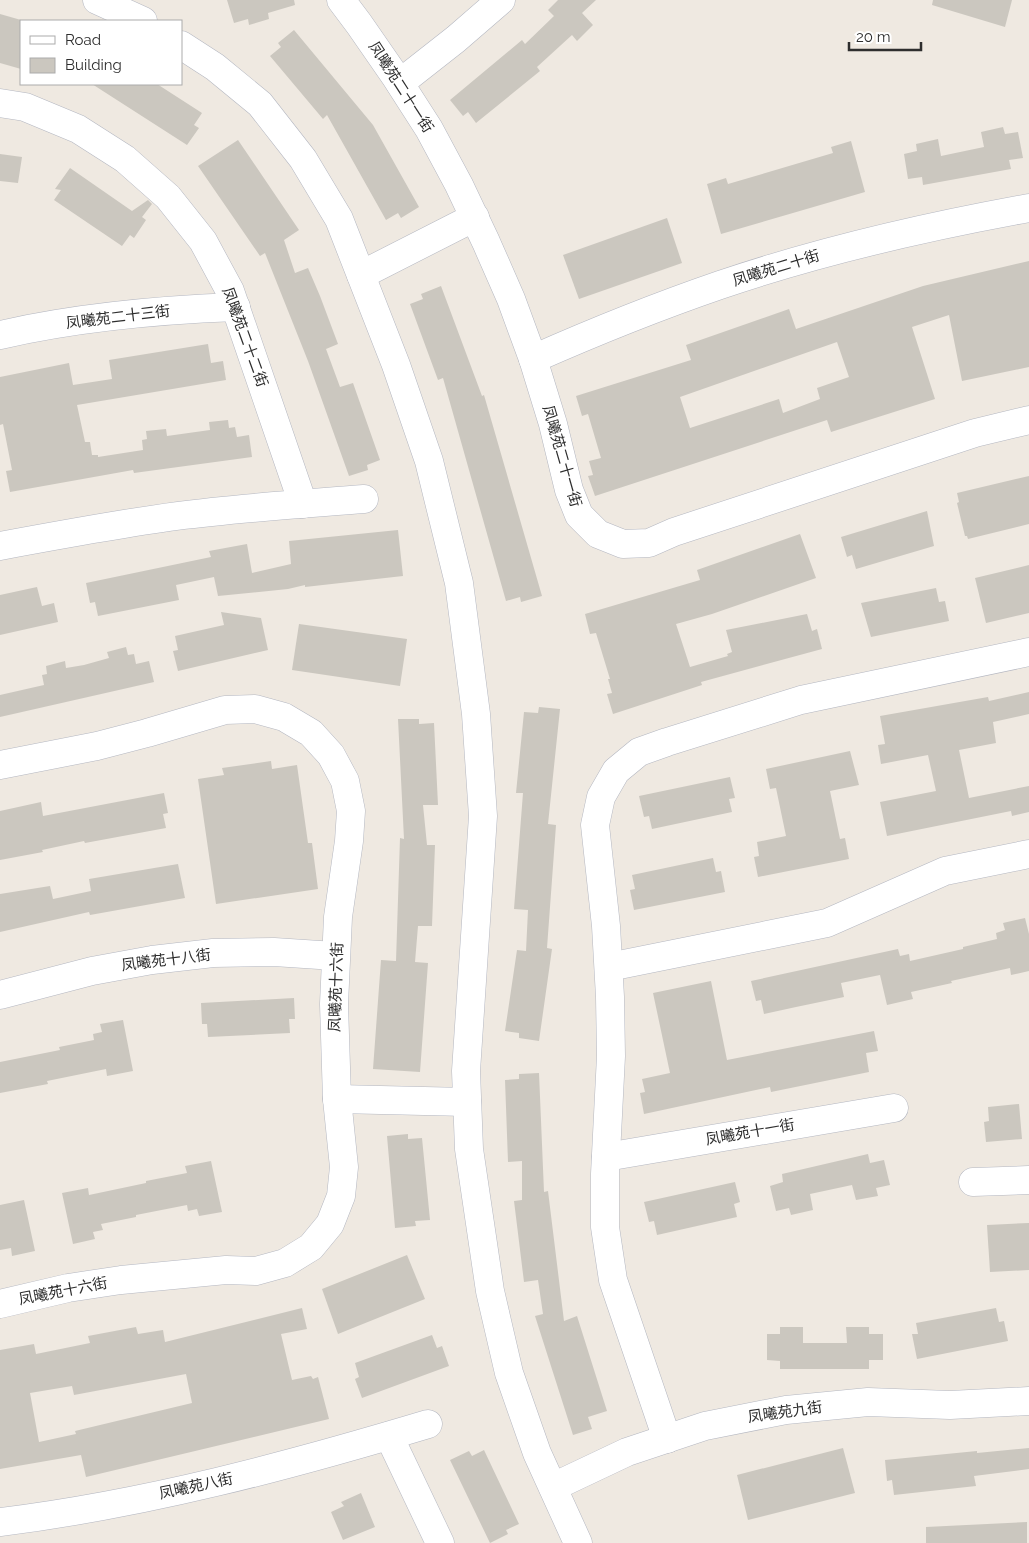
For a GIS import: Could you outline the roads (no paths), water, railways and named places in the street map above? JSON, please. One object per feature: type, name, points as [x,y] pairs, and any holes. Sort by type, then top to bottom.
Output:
[{"type":"street","points":[[97,0],[140,20]]},
{"type":"street","name":"凤曦苑二十一街","points":[[341,0],[400,83],[429,130],[475,217],[511,299],[533,359],[553,424],[569,490],[579,515],[598,534],[623,544],[649,543],[674,532],[965,436],[1029,420]]},
{"type":"street","points":[[400,83],[456,39],[501,0]]},
{"type":"street","points":[[182,45],[215,67],[260,104],[303,159],[339,219],[396,365],[429,461],[459,583],[475,704],[483,816],[466,1071],[469,1149],[490,1290],[509,1373],[538,1453],[578,1543]]},
{"type":"street","name":"凤曦苑二十二街","points":[[0,103],[25,107],[78,129],[126,159],[168,197],[203,241],[230,291],[303,504]]},
{"type":"street","name":"凤曦苑二十街","points":[[533,359],[658,307],[802,260],[968,219],[1029,208]]},
{"type":"street","points":[[361,275],[475,217]]},
{"type":"street","name":"凤曦苑二十三街","points":[[0,335],[70,321],[125,314],[180,309],[236,308]]},
{"type":"street","points":[[0,546],[85,530],[178,516],[364,499]]},
{"type":"street","points":[[667,1439],[613,1280],[605,1227],[611,1056],[609,967],[595,825],[601,796],[616,771],[639,752],[667,742],[801,700],[1029,652]]},
{"type":"street","name":"凤曦苑十六街","points":[[0,765],[97,746],[225,710],[255,710],[284,717],[310,733],[331,755],[345,781],[351,811],[349,841],[338,918],[334,1004],[337,1099],[344,1167],[341,1196],[330,1224],[310,1247],[286,1263],[256,1271],[226,1270],[121,1280],[68,1288],[0,1304]]},
{"type":"street","points":[[609,967],[827,923],[945,871],[1029,854]]},
{"type":"street","name":"凤曦苑十八街","points":[[0,995],[92,971],[152,960],[213,953],[257,952],[335,956]]},
{"type":"street","points":[[337,1099],[467,1102]]},
{"type":"street","name":"凤曦苑十一街","points":[[606,1157],[894,1108]]},
{"type":"street","points":[[973,1182],[1029,1180]]},
{"type":"street","name":"凤曦苑九街","points":[[553,1487],[627,1452],[705,1426],[786,1410],[868,1402],[950,1405],[1029,1401]]},
{"type":"street","name":"凤曦苑八街","points":[[0,1522],[178,1491],[262,1472],[428,1424]]},
{"type":"street","points":[[389,1436],[440,1543]]}]
